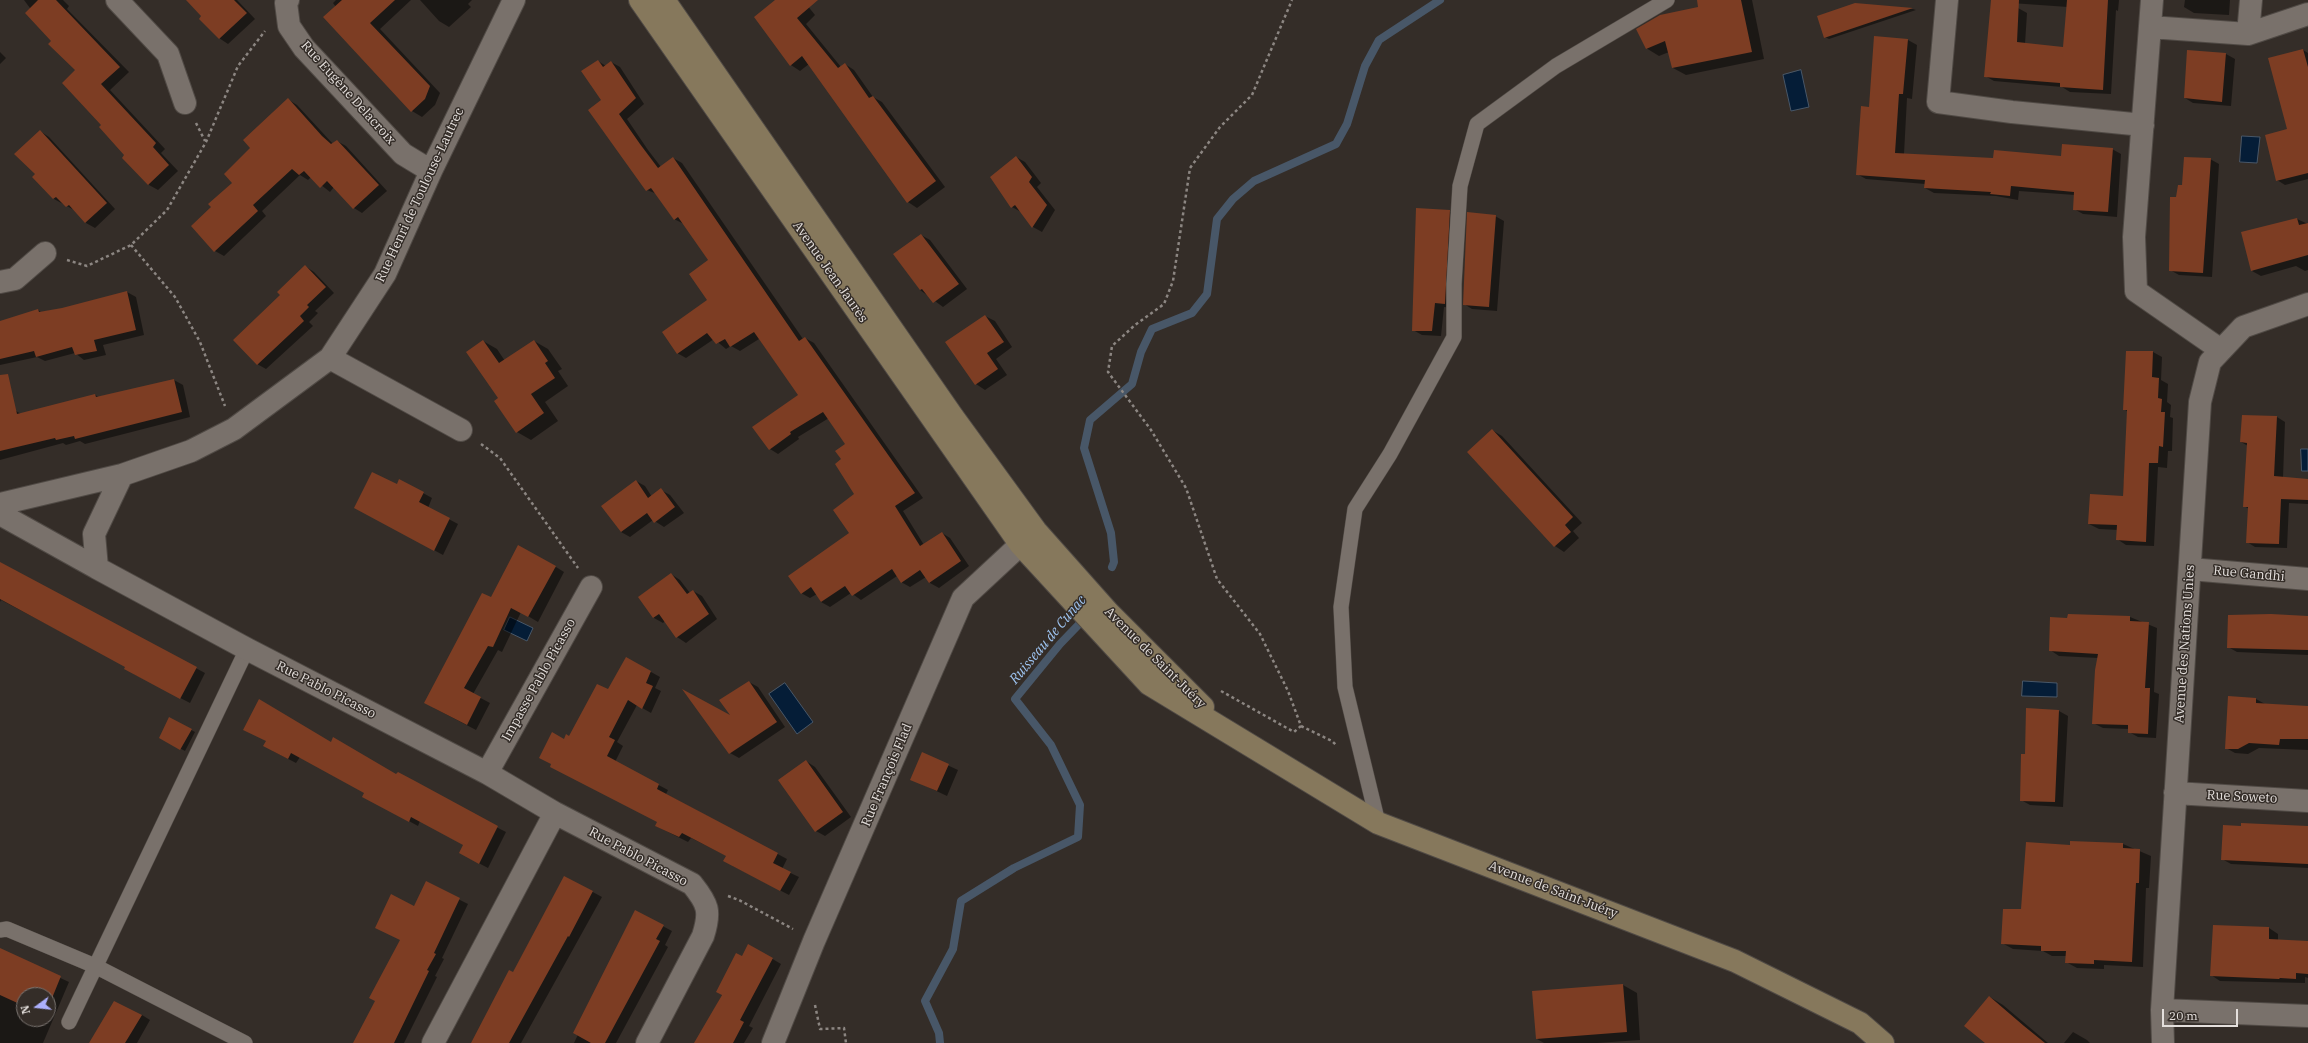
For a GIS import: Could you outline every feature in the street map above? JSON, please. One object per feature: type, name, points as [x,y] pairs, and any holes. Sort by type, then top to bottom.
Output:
[{"type":"main road","name":"Avenue Jean Jaurès","points":[[640,0],[1028,538]]},
{"type":"main road","name":"Avenue Jean Jaurès","points":[[664,0],[953,417],[1028,538]]},
{"type":"main road","name":"Avenue de Saint-Juéry","points":[[1028,538],[1102,619],[1149,684],[1378,823],[1735,960],[1860,1023],[1883,1043]]},
{"type":"street","points":[[117,0],[168,54],[185,103]]},
{"type":"street","name":"Rue Henri de Toulouse-Lautrec","points":[[0,504],[122,475],[191,451],[234,429],[330,358],[385,274],[431,171],[514,0]]},
{"type":"street","points":[[1947,0],[1938,102],[2012,112],[2143,125]]},
{"type":"street","points":[[2152,0],[2134,237],[2136,291],[2221,350]]},
{"type":"street","points":[[2248,34],[2251,0]]},
{"type":"street","name":"Rue Eugène Delacroix","points":[[287,2],[290,26],[304,48],[404,154],[431,171]]},
{"type":"street","points":[[2150,27],[2248,34],[2308,14]]},
{"type":"street","points":[[0,282],[15,279],[45,253]]},
{"type":"street","name":"Avenue des Nations Unies","points":[[2163,1043],[2162,1010],[2200,402],[2210,362],[2243,327],[2308,304]]},
{"type":"street","points":[[330,358],[461,430]]},
{"type":"street","points":[[97,568],[94,534],[122,475]]},
{"type":"street","name":"Rue Pablo Picasso","points":[[0,514],[247,649],[487,774],[555,813],[692,884],[705,901],[709,918],[703,936],[647,1043]]},
{"type":"street","name":"Rue François Flad","points":[[773,1043],[814,941],[963,598],[1028,538]]},
{"type":"street","name":"Rue Gandhi","points":[[2190,569],[2308,579]]},
{"type":"street","name":"Impasse Pablo Picasso","points":[[487,774],[591,587]]},
{"type":"street","name":"Rue Soweto","points":[[2175,793],[2308,801]]},
{"type":"street","points":[[433,1043],[555,813]]},
{"type":"street","points":[[2162,1010],[2308,1016]]},
{"type":"lane","points":[[1378,823],[1345,687],[1341,607],[1355,509],[1390,454],[1454,337],[1454,284],[1460,186],[1477,124],[1556,66],[1667,0]]},
{"type":"lane","points":[[69,1022],[94,966],[247,649]]},
{"type":"lane","points":[[0,930],[7,929],[94,966],[245,1043]]},
{"type":"path","points":[[1292,0],[1252,94],[1220,127],[1190,168],[1173,281],[1164,304],[1135,325],[1112,346],[1108,372],[1151,430],[1186,488],[1217,579],[1260,634],[1288,691],[1301,726],[1332,741],[1338,746]]},
{"type":"path","points":[[45,253],[87,266],[131,245],[167,210],[206,142],[238,66],[287,2]]},
{"type":"path","points":[[131,245],[175,297],[200,342],[234,429]]},
{"type":"path","points":[[461,430],[500,458],[591,587]]},
{"type":"path","points":[[1216,688],[1294,732],[1301,726]]},
{"type":"path","points":[[705,901],[728,896],[739,900],[814,941]]},
{"type":"path","points":[[820,1029],[844,1028],[846,1043]]},
{"type":"water","points":[[1801,70],[1809,107],[1791,111],[1783,75]]},
{"type":"water","points":[[2242,136],[2260,137],[2257,163],[2240,162]]},
{"type":"water","points":[[2301,449],[2308,449],[2308,471],[2302,471]]},
{"type":"water","points":[[510,617],[533,628],[527,641],[504,630]]},
{"type":"water","points":[[2023,681],[2057,683],[2057,697],[2022,696]]},
{"type":"water","points":[[785,683],[813,722],[797,734],[769,694]]},
{"type":"building","points":[[38,0],[56,0],[120,67],[101,84],[156,143],[153,147],[169,165],[148,185],[122,158],[124,155],[99,127],[101,125],[62,83],[75,70],[48,44],[51,41],[25,13]]},
{"type":"building","points":[[186,0],[234,0],[247,13],[219,39],[199,19],[201,16]]},
{"type":"building","points":[[342,0],[395,0],[370,23],[430,86],[425,99],[411,112],[323,17]]},
{"type":"building","points":[[775,0],[818,0],[797,18],[838,68],[845,63],[869,98],[873,96],[936,181],[907,203],[802,56],[790,66],[754,17]]},
{"type":"building","points":[[1697,0],[1741,0],[1752,52],[1672,68],[1665,41],[1646,49],[1636,29],[1660,15],[1698,7]]},
{"type":"building","points":[[1991,0],[2019,0],[2017,42],[2063,47],[2067,0],[2108,0],[2103,90],[2060,87],[2060,83],[1984,77]]},
{"type":"building","points":[[1855,3],[1913,8],[1824,38],[1817,16]]},
{"type":"building","points":[[1874,36],[1908,39],[1903,94],[1899,94],[1895,153],[1993,158],[1994,150],[2061,156],[2062,144],[2113,148],[2108,212],[2073,210],[2074,192],[2011,186],[2010,196],[1990,194],[1991,192],[1924,188],[1925,180],[1856,175],[1861,106],[1869,107]]},
{"type":"building","points":[[2303,49],[2308,67],[2308,173],[2276,181],[2265,135],[2287,129],[2268,58]]},
{"type":"building","points":[[2187,50],[2226,53],[2222,102],[2184,98]]},
{"type":"building","points":[[598,60],[603,67],[611,61],[636,98],[619,114],[640,144],[658,168],[673,157],[799,341],[805,337],[915,493],[895,506],[920,546],[942,532],[961,561],[929,583],[920,570],[901,583],[892,569],[852,596],[845,586],[821,602],[811,587],[801,594],[788,576],[849,533],[833,510],[854,494],[835,464],[841,459],[835,451],[845,444],[823,412],[790,432],[791,434],[769,450],[752,427],[798,395],[754,332],[730,347],[725,339],[716,344],[707,333],[677,354],[662,332],[707,300],[689,274],[708,260],[678,217],[674,220],[651,188],[646,191],[588,110],[601,100],[581,71]]},
{"type":"building","points":[[288,98],[322,136],[331,144],[337,140],[379,185],[353,209],[327,181],[320,188],[304,171],[299,175],[292,169],[253,205],[258,211],[214,252],[191,226],[211,207],[208,204],[232,183],[224,174],[250,148],[243,140]]},
{"type":"building","points":[[40,130],[107,203],[85,223],[69,205],[66,207],[56,197],[53,199],[32,177],[35,174],[14,154]]},
{"type":"building","points":[[1016,156],[1032,177],[1029,182],[1047,205],[1032,228],[1015,205],[1011,208],[990,177]]},
{"type":"building","points":[[2184,157],[2211,158],[2203,273],[2169,271],[2170,197],[2176,197],[2178,185],[2182,185]]},
{"type":"building","points":[[1416,208],[1450,210],[1445,304],[1435,303],[1432,331],[1412,331]]},
{"type":"building","points":[[1467,212],[1496,215],[1489,307],[1463,305]]},
{"type":"building","points":[[2297,218],[2299,225],[2308,223],[2308,255],[2251,271],[2241,232]]},
{"type":"building","points":[[921,234],[959,284],[933,303],[922,289],[920,290],[893,254]]},
{"type":"building","points":[[305,265],[326,287],[307,305],[309,307],[300,316],[304,321],[257,365],[233,340],[280,295],[277,292]]},
{"type":"building","points":[[127,291],[136,330],[94,340],[97,351],[75,355],[72,347],[36,357],[34,351],[0,359],[0,321],[38,309],[39,312],[62,308]]},
{"type":"building","points":[[985,315],[1004,342],[987,353],[998,369],[975,385],[945,342]]},
{"type":"building","points":[[483,340],[499,363],[534,340],[548,361],[545,363],[555,378],[531,394],[544,413],[516,433],[494,401],[498,398],[466,352]]},
{"type":"building","points":[[2126,351],[2153,351],[2152,377],[2159,378],[2158,398],[2162,399],[2161,412],[2165,412],[2163,447],[2159,446],[2158,463],[2149,463],[2146,542],[2116,540],[2117,525],[2088,524],[2090,494],[2123,496],[2127,410],[2123,410]]},
{"type":"building","points":[[8,374],[17,414],[95,394],[96,397],[174,379],[182,412],[75,439],[74,436],[56,440],[55,438],[0,451],[0,375]]},
{"type":"building","points":[[2242,415],[2277,416],[2274,476],[2308,479],[2308,500],[2281,499],[2279,544],[2246,543],[2248,507],[2243,507],[2247,443],[2240,442]]},
{"type":"building","points":[[1492,429],[1573,517],[1565,525],[1571,532],[1554,547],[1467,452]]},
{"type":"building","points":[[372,472],[397,484],[399,479],[424,492],[419,502],[450,518],[434,551],[354,508]]},
{"type":"building","points":[[636,480],[648,498],[661,488],[675,507],[654,523],[647,513],[621,532],[601,506]]},
{"type":"building","points":[[518,545],[556,566],[528,617],[511,608],[493,647],[488,646],[464,688],[481,697],[467,725],[424,703],[482,593],[491,597]]},
{"type":"building","points":[[0,562],[197,667],[180,699],[124,669],[125,667],[0,599]]},
{"type":"building","points":[[671,573],[687,594],[693,590],[709,614],[676,638],[659,614],[653,618],[638,597]]},
{"type":"building","points":[[2068,614],[2130,616],[2130,621],[2149,622],[2145,688],[2150,688],[2148,734],[2128,733],[2128,725],[2092,724],[2095,670],[2098,654],[2049,651],[2050,617],[2067,618]]},
{"type":"building","points":[[2271,614],[2308,616],[2308,650],[2227,648],[2228,615]]},
{"type":"building","points":[[626,657],[651,671],[646,683],[653,686],[642,709],[628,700],[609,737],[615,740],[607,756],[659,784],[657,789],[778,853],[773,863],[791,872],[780,891],[723,861],[726,856],[682,833],[679,837],[655,826],[657,822],[550,767],[551,764],[539,758],[552,732],[564,739],[566,734],[569,736],[597,684],[608,689]]},
{"type":"building","points":[[749,681],[777,722],[729,754],[682,689],[730,715],[719,700]]},
{"type":"building","points":[[2228,696],[2256,698],[2256,703],[2308,706],[2308,739],[2280,739],[2279,745],[2249,743],[2238,749],[2225,749]]},
{"type":"building","points":[[259,699],[331,742],[333,737],[396,774],[398,772],[498,826],[479,864],[459,853],[463,845],[411,817],[409,822],[362,797],[364,793],[291,753],[288,759],[263,746],[266,741],[243,730]]},
{"type":"building","points":[[2026,708],[2059,710],[2055,802],[2020,801],[2021,754],[2025,754]]},
{"type":"building","points":[[169,717],[192,729],[180,750],[159,738]]},
{"type":"building","points":[[922,752],[949,764],[937,791],[910,780]]},
{"type":"building","points":[[806,760],[843,812],[815,832],[778,780]]},
{"type":"building","points":[[2241,823],[2308,826],[2308,864],[2221,860],[2223,825],[2241,826]]},
{"type":"building","points":[[2070,841],[2123,843],[2123,848],[2140,849],[2139,883],[2136,883],[2132,962],[2094,960],[2094,964],[2065,963],[2066,951],[2041,951],[2041,946],[2001,944],[2003,909],[2021,909],[2026,842],[2070,845]]},
{"type":"building","points":[[564,876],[593,891],[569,937],[568,936],[509,1043],[471,1043],[509,970],[513,972]]},
{"type":"building","points":[[426,881],[460,898],[434,953],[436,954],[427,970],[429,971],[394,1043],[353,1043],[375,1001],[369,998],[400,940],[375,928],[391,894],[414,906]]},
{"type":"building","points":[[635,910],[664,925],[656,939],[660,941],[605,1043],[591,1043],[573,1033]]},
{"type":"building","points":[[2213,925],[2269,927],[2269,939],[2308,941],[2308,974],[2296,973],[2296,979],[2210,976]]},
{"type":"building","points":[[748,944],[773,958],[740,1020],[744,1022],[733,1043],[694,1043],[722,995],[716,992],[736,953],[742,956]]},
{"type":"building","points":[[0,948],[61,976],[56,988],[56,987],[16,987],[16,1002],[0,995]]},
{"type":"building","points":[[1623,984],[1627,1032],[1536,1039],[1532,991]]},
{"type":"building","points":[[1989,996],[2045,1043],[1985,1043],[1964,1026]]},
{"type":"building","points":[[114,1001],[142,1015],[125,1043],[89,1043]]},
{"type":"waterway","name":"Ruisseau de Cunac","points":[[1112,567],[1114,562],[1111,533],[1084,448],[1090,420],[1132,384],[1141,352],[1152,329],[1192,313],[1207,294],[1217,219],[1233,199],[1254,181],[1336,144],[1347,124],[1365,66],[1379,40],[1440,0]]},
{"type":"waterway","name":"Ruisseau de Cunac","points":[[940,1043],[939,1033],[925,1001],[953,949],[961,901],[1014,868],[1078,837],[1080,805],[1051,745],[1015,699],[1060,644],[1086,617]]}]
